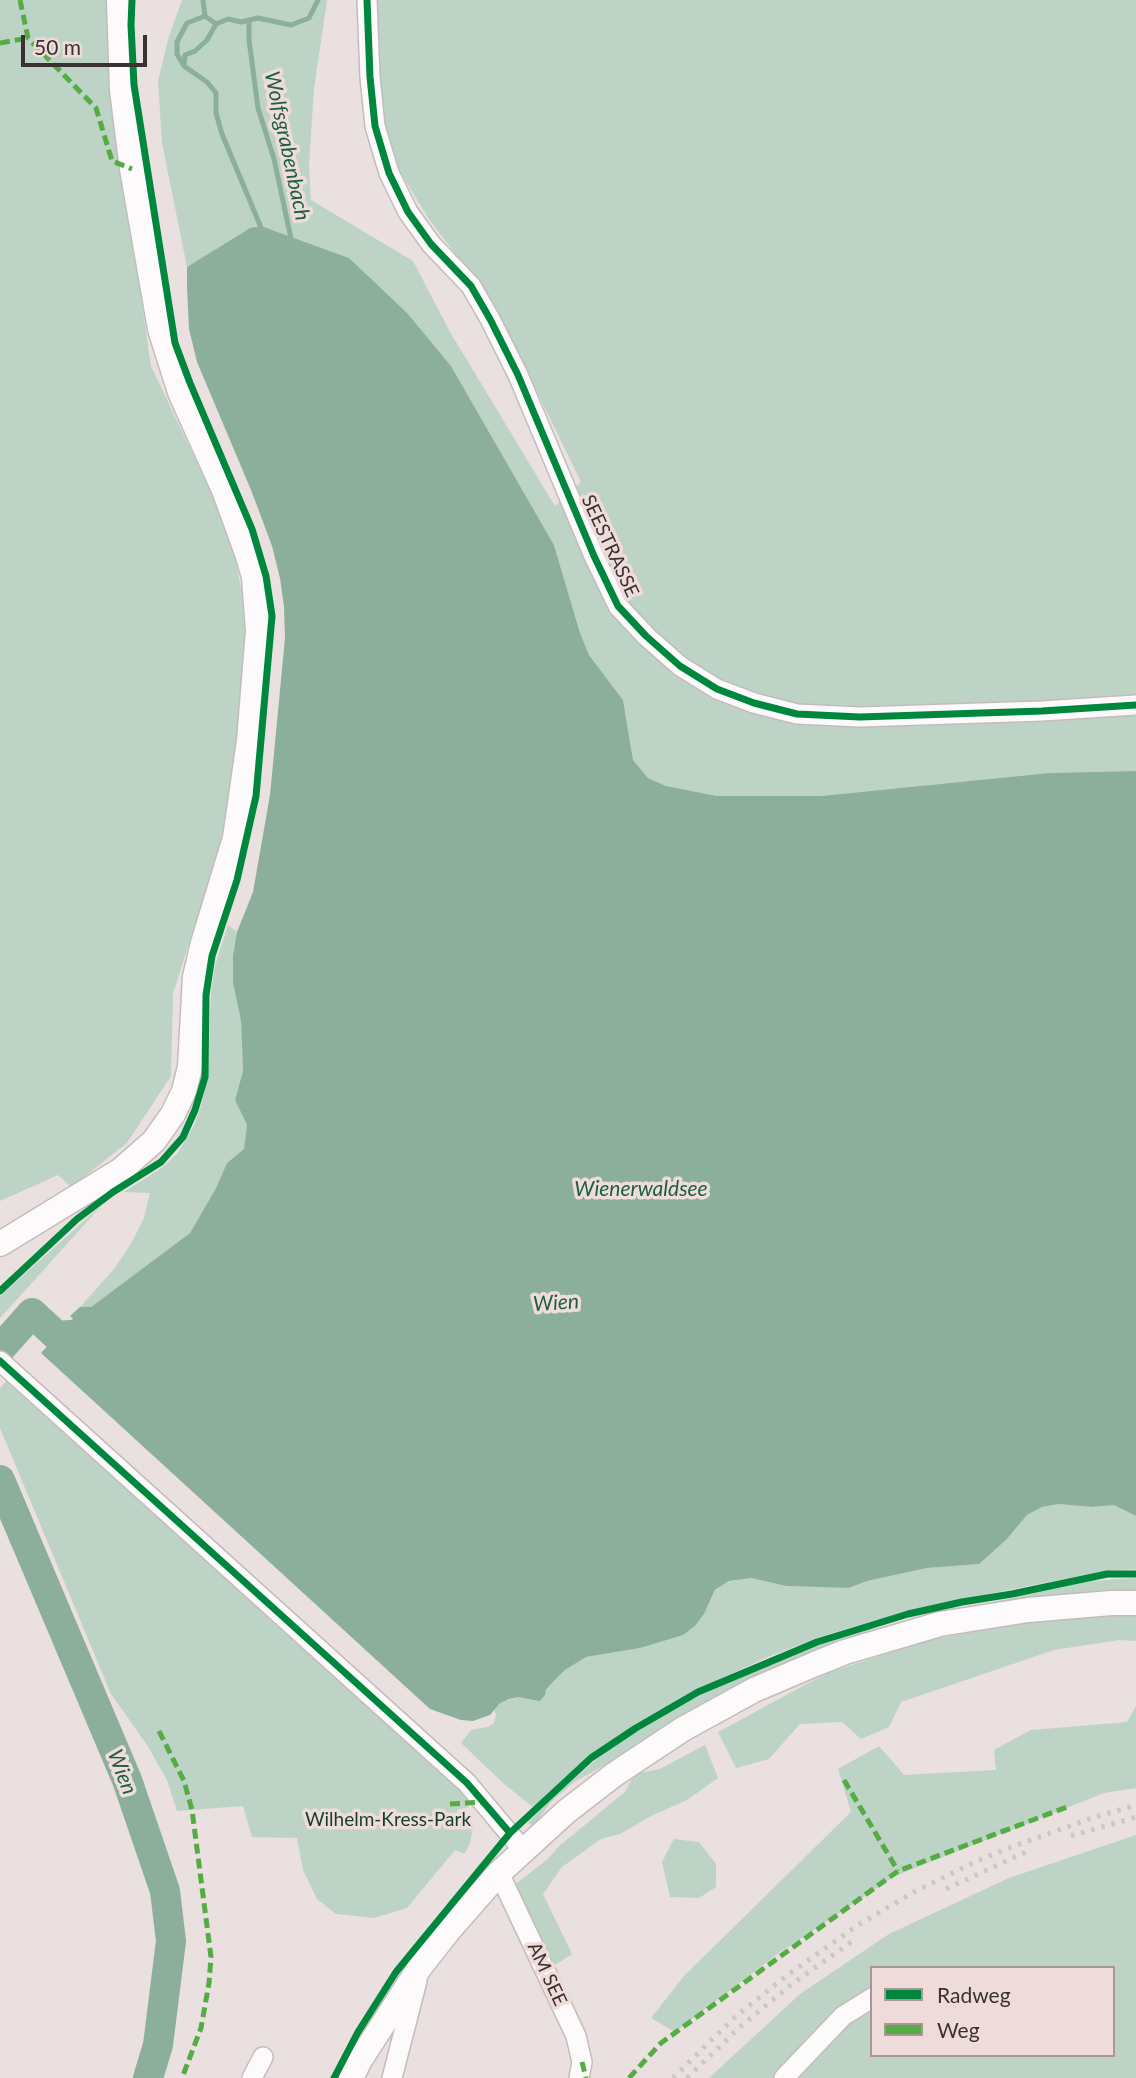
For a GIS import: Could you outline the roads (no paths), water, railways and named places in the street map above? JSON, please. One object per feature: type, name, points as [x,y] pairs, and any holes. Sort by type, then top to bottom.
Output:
[{"type":"main road","points":[[0,1244],[121,1170],[154,1141],[173,1114],[184,1091],[190,1067],[195,977],[226,872],[240,808],[256,659],[257,603],[248,555],[180,392],[160,329],[132,169],[122,89],[119,0]]},
{"type":"main road","points":[[351,2078],[420,1967],[499,1873],[567,1811],[615,1774],[683,1729],[754,1690],[815,1664],[845,1652],[940,1624],[1028,1610],[1136,1603]]},
{"type":"street","name":"SEESTRASSE","points":[[367,0],[375,126],[389,173],[408,212],[431,244],[471,286],[490,319],[518,375],[594,556],[618,606],[646,636],[680,666],[717,689],[754,703],[797,714],[860,717],[1136,705]]},
{"type":"street","points":[[7,1368],[467,1783],[523,1850]]},
{"type":"street","name":"AM SEE","points":[[499,1873],[576,2036],[582,2062],[579,2078]]},
{"type":"street","points":[[392,2078],[420,1967]]},
{"type":"street","points":[[784,2078],[843,2016],[870,1999]]},
{"type":"street","points":[[252,2078],[263,2057]]},
{"type":"water","name":"Wienerwaldsee","points":[[261,226],[349,258],[407,313],[451,366],[554,545],[580,633],[589,655],[623,700],[633,760],[648,778],[666,786],[717,796],[821,796],[1049,773],[1136,771],[1136,1516],[1114,1505],[1092,1507],[1058,1504],[1042,1507],[1027,1515],[1006,1540],[979,1564],[927,1568],[867,1581],[849,1588],[786,1586],[751,1578],[729,1581],[715,1590],[704,1614],[695,1626],[683,1635],[640,1648],[586,1657],[565,1670],[550,1685],[540,1701],[518,1697],[509,1699],[500,1703],[490,1715],[473,1721],[461,1720],[430,1709],[41,1353],[73,1319],[70,1316],[80,1307],[91,1307],[190,1233],[227,1163],[244,1149],[247,1125],[235,1100],[243,1071],[241,1021],[233,983],[233,956],[237,932],[253,892],[270,795],[285,638],[284,607],[272,546],[197,362],[189,329],[187,267],[250,228]]},
{"type":"waterway","name":"Wolfsgrabenbach","points":[[203,0],[205,16],[216,24]]},
{"type":"waterway","name":"Wolfsgrabenbach","points":[[262,230],[222,134],[216,113],[216,93],[207,82],[184,66],[185,55],[195,51],[207,40],[216,24],[228,19],[241,22],[258,18],[291,25],[309,18],[318,0]]},
{"type":"waterway","name":"Wolfsgrabenbach","points":[[184,66],[177,54],[177,42],[187,23],[205,16]]},
{"type":"waterway","name":"Wolfsgrabenbach","points":[[249,20],[258,108],[274,159],[292,243]]},
{"type":"waterway","name":"Wien","points":[[0,1349],[32,1313],[57,1336],[97,1333]]},
{"type":"waterway","name":"Wien","points":[[0,1480],[127,1780],[165,1891],[171,1941],[158,2045],[148,2078]]},
{"type":"railway","points":[[673,2078],[735,2017],[786,1976],[858,1925],[914,1892],[977,1861],[1092,1818],[1136,1805]]},
{"type":"railway","points":[[1071,1836],[1136,1817]]},
{"type":"railway","points":[[946,1889],[1028,1851]]},
{"type":"railway","points":[[687,2078],[741,2026],[792,1984],[857,1938]]},
{"type":"park label","name":"Wilhelm-Kress-Park","points":[[388,1820]]}]
